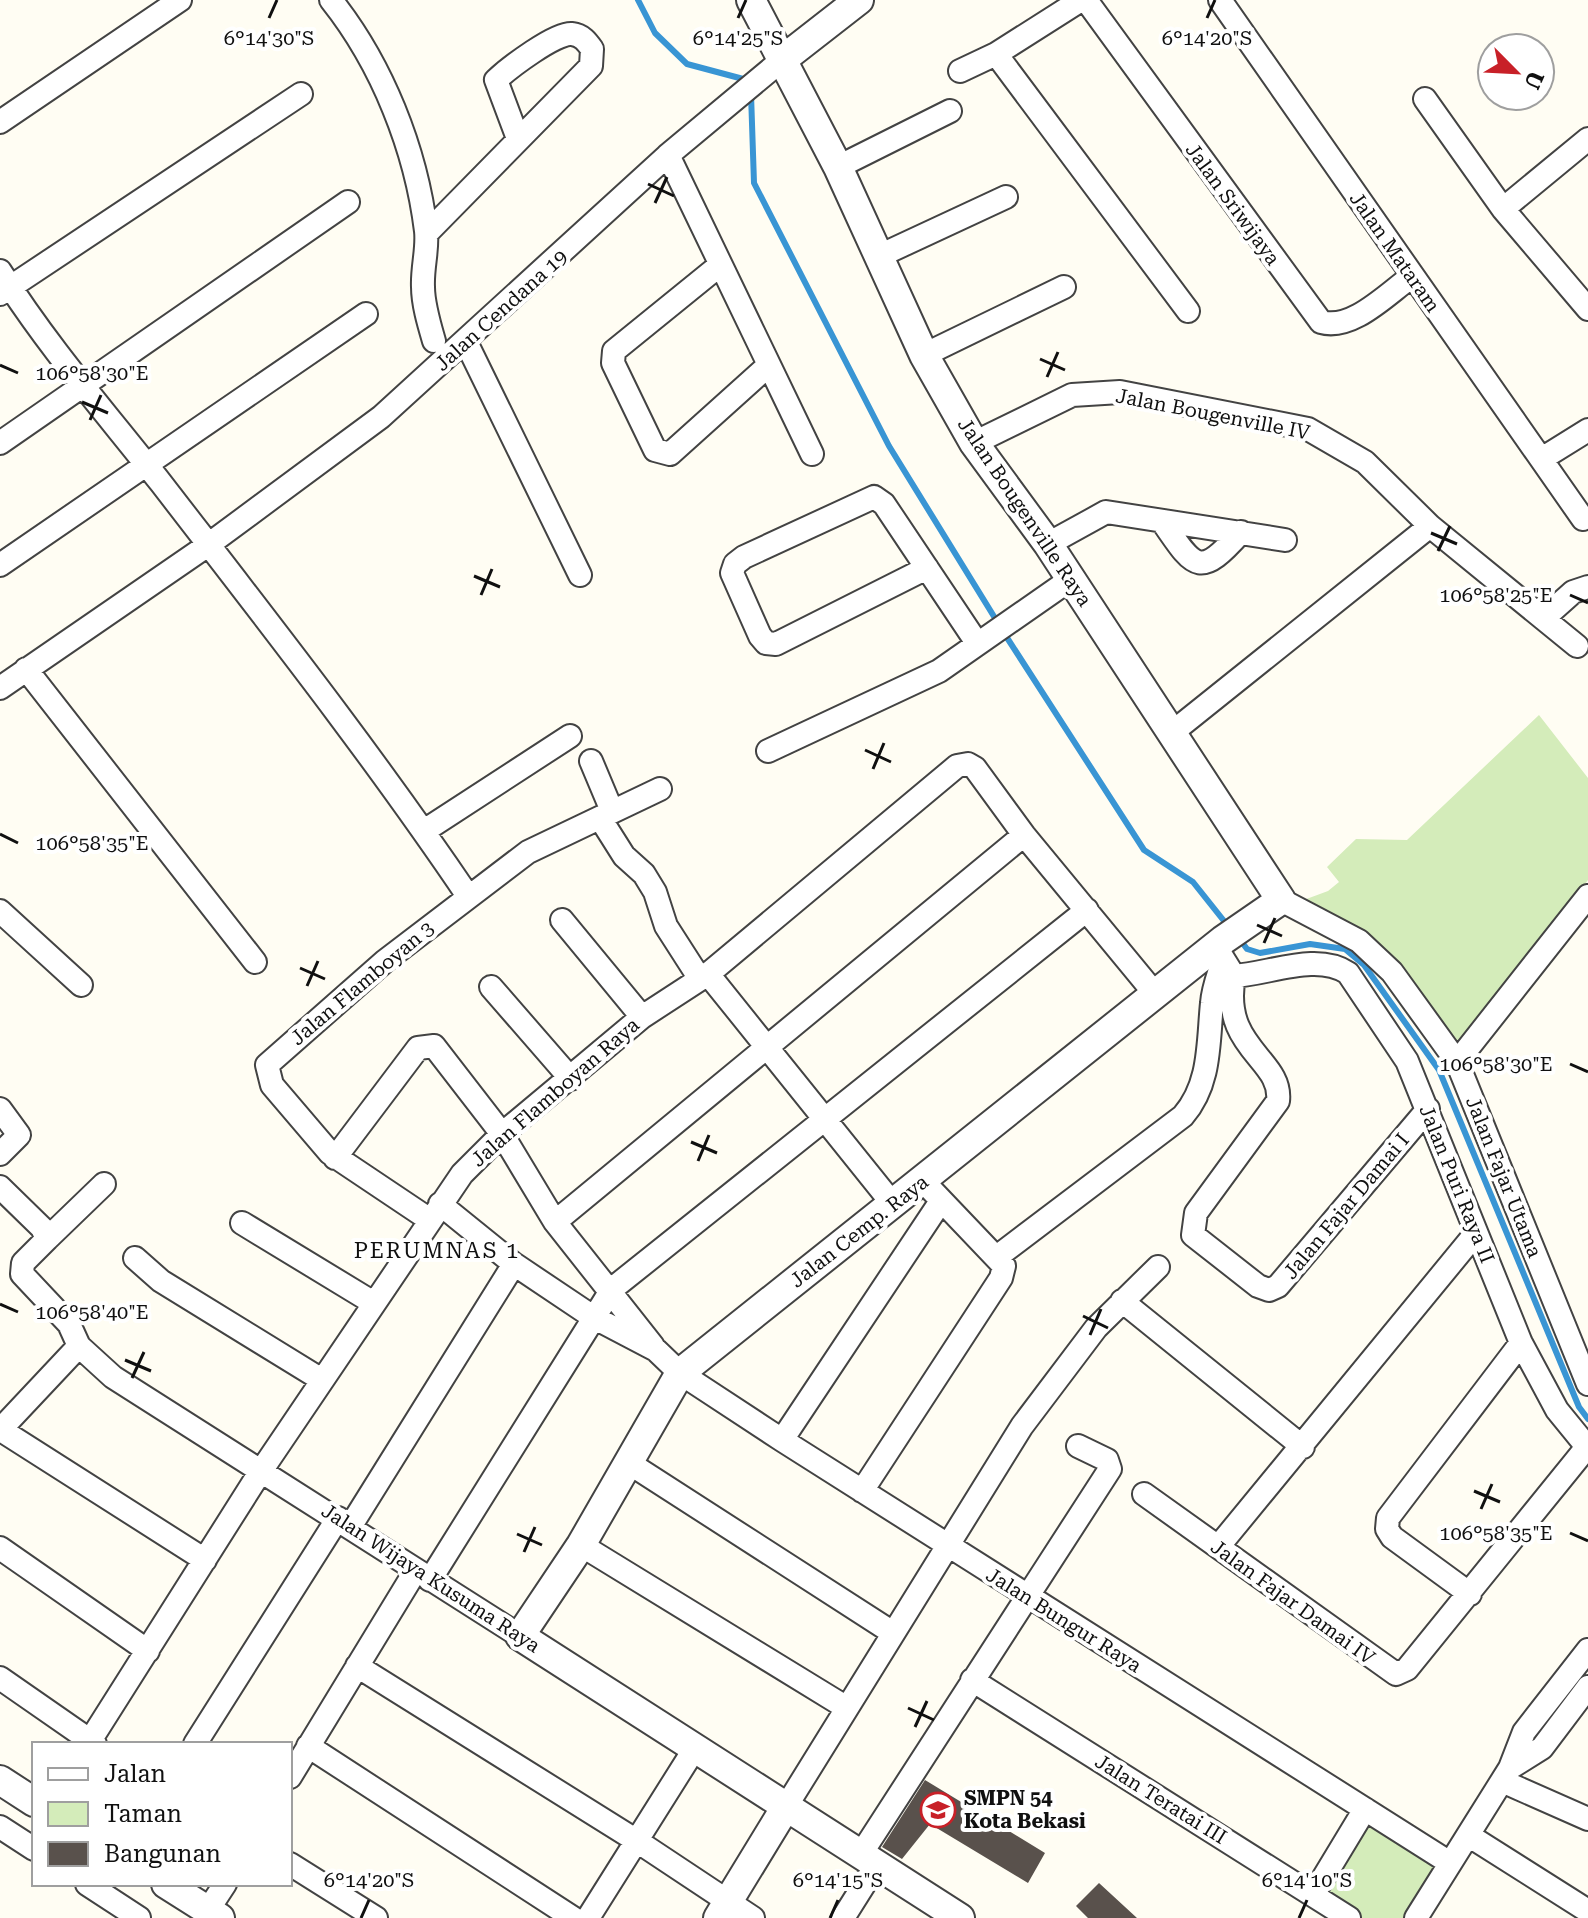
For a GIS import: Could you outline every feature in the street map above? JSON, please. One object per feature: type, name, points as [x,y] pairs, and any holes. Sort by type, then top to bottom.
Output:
[{"type":"street","points":[[0,122],[180,0]]},
{"type":"street","points":[[331,0],[357,33],[382,78],[410,161],[427,233],[423,288],[434,341]]},
{"type":"street","name":"Jalan Bougenville Raya","points":[[751,0],[838,167],[924,355],[974,443],[1048,544],[1174,731],[1281,900]]},
{"type":"street","points":[[782,60],[859,0]]},
{"type":"street","points":[[960,71],[996,54],[1084,0]]},
{"type":"street","name":"Jalan Sriwijaya","points":[[1084,0],[1321,322],[1330,325],[1351,320],[1411,277]]},
{"type":"street","name":"Jalan Mataram","points":[[1220,0],[1583,519]]},
{"type":"street","points":[[427,233],[517,136],[591,66],[592,49],[583,38],[572,34],[557,37],[496,80],[517,136]]},
{"type":"street","points":[[996,54],[1188,311]]},
{"type":"street","name":"Jalan Cendana 19","points":[[0,688],[208,545],[381,417],[668,155],[782,60]]},
{"type":"street","points":[[301,94],[3,284],[81,387],[188,518],[424,831],[468,896]]},
{"type":"street","points":[[1425,99],[1503,209],[1588,309]]},
{"type":"street","points":[[838,167],[950,111]]},
{"type":"street","points":[[1503,209],[1588,139]]},
{"type":"street","points":[[668,155],[812,454]]},
{"type":"street","points":[[877,257],[1006,197]]},
{"type":"street","points":[[0,443],[348,202]]},
{"type":"street","points":[[720,265],[614,351],[613,363],[655,450],[670,454],[769,365]]},
{"type":"street","points":[[924,355],[1064,287]]},
{"type":"street","points":[[0,565],[366,314]]},
{"type":"street","points":[[466,342],[580,575]]},
{"type":"street","name":"Jalan Bougenville IV","points":[[974,443],[1072,395],[1120,392],[1308,429],[1336,442],[1365,462],[1430,526],[1577,646]]},
{"type":"street","points":[[1543,458],[1588,430]]},
{"type":"street","points":[[927,568],[776,644],[766,643],[760,636],[732,573],[735,564],[744,557],[874,497],[884,504],[927,568],[992,633]]},
{"type":"street","points":[[1048,544],[1106,512],[1285,540]]},
{"type":"street","points":[[1162,521],[1185,554],[1206,563],[1215,560],[1241,532]]},
{"type":"street","points":[[1174,731],[1430,526]]},
{"type":"street","points":[[768,751],[939,671],[1071,579]]},
{"type":"street","points":[[1545,617],[1573,592],[1588,587]]},
{"type":"street","points":[[26,669],[255,962]]},
{"type":"street","points":[[424,831],[570,736]]},
{"type":"street","points":[[591,761],[606,815],[624,856],[644,874],[655,892],[666,926],[892,1203]]},
{"type":"street","name":"Jalan Flamboyan Raya","points":[[92,1742],[261,1471],[372,1302],[462,1174],[502,1134],[642,1017],[704,976],[957,766],[968,764],[975,768],[1024,835]]},
{"type":"street","name":"Jalan Flamboyan 3","points":[[656,1350],[593,1317],[435,1212],[335,1158],[272,1085],[267,1065],[385,961],[528,852],[660,789]]},
{"type":"street","points":[[555,1222],[1024,835],[1156,995]]},
{"type":"street","points":[[1457,1062],[1588,896]]},
{"type":"street","name":"Jalan Cemp. Raya","points":[[520,1636],[581,1545],[680,1373],[892,1203],[932,1191],[1156,995],[1224,956],[1247,922],[1281,900]]},
{"type":"street","name":"Jalan Fajar Utama","points":[[1281,900],[1359,941],[1392,972],[1457,1062],[1588,1384]]},
{"type":"street","points":[[2,903],[81,985]]},
{"type":"street","points":[[292,1774],[357,1666],[423,1575],[612,1289],[1087,910]]},
{"type":"street","points":[[562,920],[642,1017]]},
{"type":"street","points":[[998,1256],[1183,1116],[1195,1102],[1205,1073],[1212,998],[1224,956]]},
{"type":"street","name":"Jalan Puri Raya II","points":[[1224,956],[1336,964],[1348,973],[1407,1061],[1521,1343],[1557,1410],[1587,1447]]},
{"type":"street","name":"Jalan Fajar Damai I","points":[[1224,956],[1231,1014],[1238,1033],[1280,1090],[1278,1101],[1196,1213],[1193,1235],[1258,1286],[1269,1290],[1278,1286],[1428,1109]]},
{"type":"street","points":[[491,987],[571,1079]]},
{"type":"street","points":[[335,1158],[418,1048],[430,1044],[441,1052],[502,1134],[555,1222],[612,1289],[656,1350]]},
{"type":"street","points":[[0,1109],[19,1135],[0,1154]]},
{"type":"street","points":[[0,1187],[42,1228],[47,1239],[104,1184]]},
{"type":"street","points":[[782,1440],[932,1191],[998,1256],[1004,1266],[1001,1278],[862,1491]]},
{"type":"street","points":[[242,1223],[372,1302]]},
{"type":"street","points":[[1218,1547],[1476,1233]]},
{"type":"street","name":"Jalan Wijaya Kusuma Raya","points":[[47,1239],[23,1263],[22,1274],[69,1324],[79,1346],[113,1377],[960,1918]]},
{"type":"street","points":[[135,1258],[161,1281],[322,1380]]},
{"type":"street","points":[[196,1742],[514,1264]]},
{"type":"street","points":[[723,1910],[1022,1426],[1096,1328],[1158,1267]]},
{"type":"street","points":[[1122,1301],[1303,1447]]},
{"type":"street","points":[[1470,1594],[1392,1537],[1387,1529],[1388,1518],[1521,1343]]},
{"type":"street","points":[[79,1346],[0,1430],[205,1560]]},
{"type":"street","name":"Jalan Bungur Raya","points":[[656,1350],[680,1373],[782,1440],[1450,1863]]},
{"type":"street","points":[[843,1918],[869,1859],[972,1680],[1110,1469],[1107,1460],[1078,1446]]},
{"type":"street","name":"Jalan Fajar Damai IV","points":[[1144,1494],[1396,1674],[1407,1669],[1587,1447]]},
{"type":"street","points":[[629,1463],[893,1633]]},
{"type":"street","points":[[581,1545],[847,1708]]},
{"type":"street","points":[[0,1548],[148,1651]]},
{"type":"street","points":[[1416,1918],[1506,1774],[1524,1732],[1588,1650]]},
{"type":"street","points":[[357,1666],[637,1841],[723,1910],[753,1918]]},
{"type":"street","points":[[0,1678],[90,1742]]},
{"type":"street","name":"Jalan Teratai III","points":[[972,1680],[1315,1905],[1349,1918]]},
{"type":"street","points":[[1506,1774],[1542,1748],[1588,1687]]},
{"type":"street","points":[[308,1746],[573,1918]]},
{"type":"street","points":[[588,1918],[695,1748]]},
{"type":"street","points":[[1506,1774],[1588,1819]]},
{"type":"street","points":[[0,1780],[32,1801]]},
{"type":"street","points":[[1315,1905],[1365,1809]]},
{"type":"street","points":[[0,1827],[32,1848]]},
{"type":"street","points":[[1468,1835],[1588,1911]]},
{"type":"street","points":[[292,1865],[376,1918]]},
{"type":"street","points":[[90,1886],[139,1918]]},
{"type":"street","points":[[169,1886],[214,1914],[224,1886]]},
{"type":"green space","points":[[1539,715],[1588,778],[1588,880],[1461,1046],[1374,941],[1301,901],[1328,891],[1339,882],[1327,867],[1356,839],[1407,840]]},
{"type":"green space","points":[[1366,1815],[1445,1864],[1411,1918],[1356,1918],[1320,1895]]},
{"type":"building","points":[[925,1780],[1045,1853],[1028,1883],[930,1824],[902,1859],[882,1847]]},
{"type":"building","points":[[1099,1883],[1137,1918],[1088,1918],[1076,1906]]},
{"type":"waterway","points":[[638,0],[655,33],[687,64],[747,80]]},
{"type":"waterway","points":[[751,94],[754,183],[889,446],[998,623]]},
{"type":"waterway","points":[[1004,633],[1144,850],[1193,882],[1228,926]]},
{"type":"waterway","points":[[1238,937],[1247,949],[1260,953],[1310,944],[1345,949],[1364,965],[1439,1070],[1579,1407],[1588,1419]]},
{"type":"place","name":"SMPN 54 Kota Bekasi","points":[[938,1810]]},
{"type":"district","name":"PERUMNAS 1","points":[[437,1250]]}]
